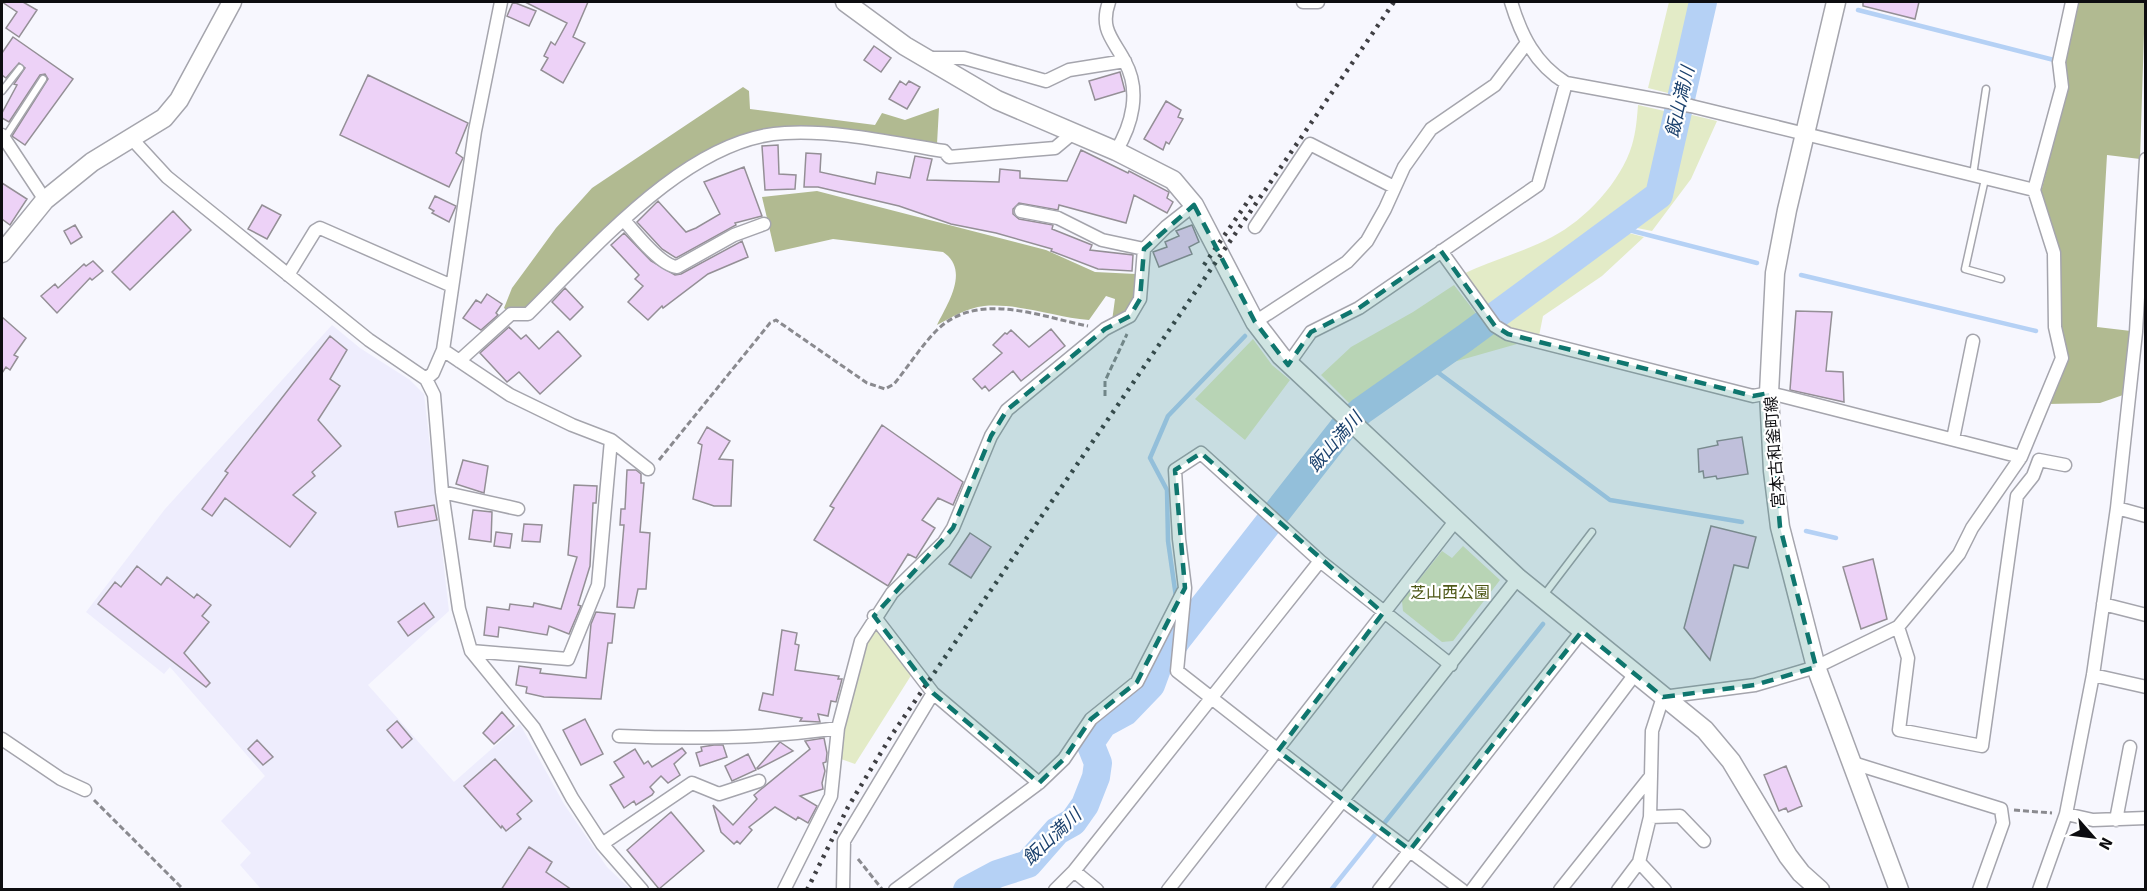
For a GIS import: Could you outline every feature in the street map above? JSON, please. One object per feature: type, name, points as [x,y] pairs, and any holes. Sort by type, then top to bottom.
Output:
[{"type":"street","points":[[2,252],[45,200],[92,162],[164,118],[179,100],[232,2]]},
{"type":"street","points":[[426,379],[433,373],[442,350],[475,131],[501,2]]},
{"type":"street","points":[[845,2],[924,59],[997,100],[1116,152],[1173,180],[1194,205],[1255,322],[1289,363],[1518,578],[1704,730],[1719,745],[1788,856],[1801,873],[1820,890]]},
{"type":"street","points":[[1108,2],[1107,28],[1112,45],[1125,62],[1133,83],[1131,120],[1116,152]]},
{"type":"street","points":[[1303,2],[1318,2]]},
{"type":"street","points":[[1511,2],[1526,44],[1549,73],[1566,83],[1691,106],[2034,190]]},
{"type":"street","name":"宮本古和釜町線","points":[[1836,2],[1775,273],[1769,393],[1773,471],[1780,527],[1816,667],[1899,890]]},
{"type":"street","points":[[1663,697],[1755,685],[1816,667],[1898,627],[1959,554],[1972,528],[2021,457],[2062,358],[2055,327],[2054,253],[2034,190],[2062,87],[2059,62],[2072,2]]},
{"type":"street","points":[[1255,322],[1347,262],[1367,241],[1404,167],[1431,129],[1495,85],[1526,44]]},
{"type":"street","points":[[924,59],[964,58],[1046,81],[1069,70],[1125,62]]},
{"type":"street","points":[[1289,363],[1311,332],[1359,308],[1538,185],[1566,83]]},
{"type":"street","points":[[459,361],[511,314],[528,314],[655,191],[699,162],[732,146],[783,133],[891,142],[944,151],[949,158],[1055,148],[1073,133]]},
{"type":"street","points":[[2,138],[45,200]]},
{"type":"street","points":[[132,138],[167,177],[369,340],[426,379],[434,395],[442,492],[459,609],[471,651],[534,728],[572,798],[602,844],[642,890]]},
{"type":"street","points":[[1255,227],[1310,144],[1394,187]]},
{"type":"street","points":[[2039,890],[2066,814],[2093,675],[2117,508],[2136,332],[2145,159]]},
{"type":"street","points":[[784,890],[831,796],[838,728],[861,641],[874,616],[892,593],[944,542],[953,528],[991,436],[1007,410],[1105,329],[1130,316],[1140,299],[1144,249],[1166,227],[1194,205]]},
{"type":"street","points":[[1021,211],[1058,218],[1102,240],[1144,249]]},
{"type":"street","points":[[624,220],[670,267],[677,267],[734,235],[764,224]]},
{"type":"street","points":[[288,275],[315,231],[320,228],[452,286]]},
{"type":"street","points":[[1441,251],[1495,326],[1508,334],[1753,396],[1769,393],[2021,457]]},
{"type":"street","points":[[1953,440],[1973,341]]},
{"type":"street","points":[[442,350],[510,395],[572,425],[611,440],[648,469]]},
{"type":"street","points":[[471,651],[568,659],[598,585],[611,440]]},
{"type":"street","points":[[1451,665],[1320,561],[1201,453],[1175,470],[1179,540],[1185,588],[1177,671],[1341,800],[1462,890]]},
{"type":"street","points":[[1898,627],[1908,658],[1899,730],[1982,746],[2018,496],[2033,476],[2039,460],[2065,465]]},
{"type":"street","points":[[442,492],[518,509]]},
{"type":"street","points":[[2117,508],[2145,516]]},
{"type":"street","points":[[1168,890],[1456,519]]},
{"type":"street","points":[[1056,890],[1074,871],[1213,699],[1320,561]]},
{"type":"street","points":[[1272,890],[1518,578]]},
{"type":"street","points":[[895,890],[1039,783],[1065,759],[1091,719],[1137,682],[1185,588]]},
{"type":"street","points":[[2103,604],[2145,615]]},
{"type":"street","points":[[874,616],[933,693],[1039,783]]},
{"type":"street","points":[[1379,890],[1582,631]]},
{"type":"street","points":[[1472,890],[1635,674]]},
{"type":"street","points":[[2093,675],[2145,687]]},
{"type":"street","points":[[843,890],[844,841],[933,693]]},
{"type":"street","points":[[1618,890],[1639,862],[1650,817],[1652,731],[1663,697]]},
{"type":"street","points":[[619,736],[675,738],[812,732],[838,728]]},
{"type":"street","points":[[2,740],[61,779],[85,790]]},
{"type":"street","points":[[2116,820],[2130,747]]},
{"type":"street","points":[[1853,763],[2001,810],[2003,823],[1979,890]]},
{"type":"street","points":[[1560,890],[1651,776]]},
{"type":"street","points":[[602,844],[692,783],[719,794],[759,781]]},
{"type":"street","points":[[2066,814],[2093,820],[2145,818]]},
{"type":"street","points":[[1650,817],[1680,816],[1704,842]]},
{"type":"street","points":[[1639,862],[1665,890]]},
{"type":"street","points":[[1074,871],[1097,890]]},
{"type":"lane","points":[[2,91],[20,68]]},
{"type":"lane","points":[[2,138],[43,80]]},
{"type":"lane","points":[[1986,89],[1979,177],[1965,269],[2001,279]]},
{"type":"lane","points":[[1542,598],[1592,532]]},
{"type":"path","points":[[648,469],[657,462],[770,323],[776,320],[867,383],[885,389],[894,384],[937,330],[948,322],[984,309],[1020,310],[1105,329]]},
{"type":"path","points":[[1105,396],[1105,381],[1129,330],[1135,309]]},
{"type":"path","points":[[85,790],[184,890]]},
{"type":"path","points":[[2001,810],[2066,814]]},
{"type":"path","points":[[844,841],[882,890]]},
{"type":"highlighted area","points":[[1194,205],[1255,322],[1288,365],[1311,332],[1359,308],[1441,251],[1495,326],[1508,334],[1753,396],[1769,393],[1780,527],[1816,667],[1755,685],[1663,697],[1582,631],[1410,850],[1278,751],[1383,613],[1201,453],[1175,470],[1185,588],[1137,682],[1091,719],[1064,759],[1039,783],[933,693],[874,616],[953,528],[991,436],[1007,410],[1105,329],[1130,316],[1140,299],[1144,249]]},
{"type":"shaded area","points":[[332,325],[360,348],[410,380],[424,394],[449,611],[368,685],[454,782],[520,724],[564,804],[607,867],[630,889],[261,889],[240,865],[251,853],[221,821],[265,776],[170,667],[164,674],[86,612],[165,509]]},
{"type":"green space","points":[[1669,2],[1694,2],[1672,94],[1648,88]]},
{"type":"green space","points":[[2077,2],[2145,2],[2140,159],[2107,155],[2097,327],[2131,331],[2123,395],[2100,403],[2046,404],[2067,359],[2059,325],[2041,192],[2067,91],[2064,63]]},
{"type":"green space","points":[[743,87],[749,91],[750,109],[875,125],[882,113],[905,120],[939,108],[937,144],[755,134],[721,146],[689,162],[631,206],[525,308],[510,313],[504,308],[512,288],[556,228],[592,188]]},
{"type":"green space","points":[[1638,105],[1669,112],[1651,190],[1490,309],[1463,274],[1552,237],[1577,221],[1589,210],[1611,186],[1627,159],[1632,145]]},
{"type":"green space","points":[[1688,114],[1717,121],[1691,179],[1652,231],[1632,227],[1665,200]]},
{"type":"green space","points":[[817,191],[1046,250],[1095,272],[1136,274],[1132,302],[1125,312],[1112,321],[1115,299],[1106,296],[1089,320],[1010,306],[984,306],[966,311],[937,325],[951,297],[956,277],[951,259],[943,252],[833,239],[775,252],[762,197]]},
{"type":"green space","points":[[1625,232],[1644,237],[1602,276],[1543,316],[1539,336],[1512,331],[1500,324]]},
{"type":"green space","points":[[1454,285],[1478,316],[1351,405],[1321,375],[1351,347],[1413,312]]},
{"type":"green space","points":[[1490,332],[1517,344],[1443,365]]},
{"type":"green space","points":[[1253,339],[1272,365],[1290,380],[1245,440],[1195,399]]},
{"type":"green space","name":"芝山西公園","points":[[1463,546],[1500,580],[1453,641],[1442,642],[1403,611],[1402,601],[1442,551],[1452,558]]},
{"type":"green space","points":[[872,629],[879,629],[912,674],[855,764],[841,759],[843,743],[855,675]]},
{"type":"building","points":[[2,2],[23,2],[37,10],[19,37],[6,28],[17,12]]},
{"type":"building","points":[[513,2],[536,11],[529,26],[507,16]]},
{"type":"building","points":[[525,2],[588,2],[573,37],[585,43],[563,83],[541,70],[548,58],[544,56],[551,42],[555,45],[567,23]]},
{"type":"building","points":[[1863,2],[1919,2],[1915,19],[1863,6]]},
{"type":"building","points":[[13,37],[73,79],[25,145],[12,136],[48,79],[45,74],[40,75],[9,122],[2,118],[2,113],[17,85],[14,84],[25,68],[19,63],[6,78],[2,75],[2,53]]},
{"type":"building","points":[[874,46],[891,58],[881,72],[864,60]]},
{"type":"building","points":[[1120,72],[1125,91],[1095,100],[1089,81]]},
{"type":"building","points":[[368,75],[468,123],[456,153],[463,158],[449,187],[340,135]]},
{"type":"building","points":[[900,81],[906,85],[909,81],[920,87],[907,109],[889,99]]},
{"type":"building","points":[[1166,101],[1181,110],[1178,117],[1183,119],[1169,144],[1166,142],[1163,150],[1144,139]]},
{"type":"building","points":[[778,145],[779,174],[796,175],[795,189],[765,190],[762,146]]},
{"type":"building","points":[[1081,150],[1169,192],[1167,198],[1173,202],[1167,213],[1134,195],[1126,223],[1059,205],[1058,210],[1019,203],[1013,209],[1013,214],[1019,219],[1053,225],[1052,229],[1092,245],[1090,250],[1133,255],[1132,271],[1098,269],[1051,251],[1052,249],[996,233],[951,224],[899,206],[818,187],[804,187],[806,153],[821,154],[820,172],[875,184],[877,172],[910,178],[915,156],[932,159],[927,180],[999,182],[1000,169],[1020,171],[1020,178],[1067,181]]},
{"type":"building","points":[[744,167],[762,216],[735,223],[736,225],[676,258],[662,249],[637,222],[658,201],[686,232],[696,228],[720,214],[704,182]]},
{"type":"building","points":[[2,183],[27,199],[10,225],[2,219]]},
{"type":"building","points":[[435,196],[456,206],[449,222],[432,213],[434,211],[429,208]]},
{"type":"building","points":[[262,205],[281,215],[267,239],[248,229]]},
{"type":"building","points":[[173,211],[191,230],[130,290],[112,272]]},
{"type":"building","points":[[75,225],[82,237],[71,244],[64,231]]},
{"type":"building","points":[[1192,225],[1199,242],[1189,247],[1192,254],[1159,267],[1153,252],[1167,247],[1165,242],[1179,236],[1176,231]]},
{"type":"building","points":[[624,233],[651,261],[675,275],[681,274],[742,241],[748,257],[708,274],[663,308],[662,306],[648,320],[628,302],[643,286],[635,279],[639,275],[611,245]]},
{"type":"building","points":[[93,261],[103,271],[92,280],[90,278],[57,313],[41,296],[55,284],[58,288],[84,264],[86,266]]},
{"type":"building","points":[[565,288],[583,307],[570,320],[552,302]]},
{"type":"building","points":[[487,294],[502,304],[496,313],[498,315],[481,330],[463,318],[476,300],[481,303]]},
{"type":"building","points":[[1796,311],[1832,312],[1826,371],[1843,372],[1844,402],[1790,390]]},
{"type":"building","points":[[2,317],[26,338],[14,355],[18,357],[10,370],[6,367],[2,373]]},
{"type":"building","points":[[509,327],[521,339],[526,335],[539,349],[558,331],[581,356],[540,394],[519,372],[507,382],[480,353]]},
{"type":"building","points":[[1051,329],[1065,346],[1021,381],[1013,371],[989,391],[985,386],[982,389],[973,379],[1002,353],[993,345],[1005,333],[1011,330],[1029,347]]},
{"type":"building","points":[[330,336],[347,350],[330,379],[340,386],[318,420],[341,446],[312,472],[315,476],[293,495],[316,513],[290,547],[225,498],[212,516],[202,509],[228,473],[225,471]]},
{"type":"building","points":[[882,425],[963,482],[953,505],[938,498],[922,520],[935,528],[916,558],[908,554],[888,586],[814,540],[834,508],[830,506]]},
{"type":"building","points":[[707,427],[730,441],[719,459],[733,460],[731,506],[714,506],[693,499],[702,445],[698,443]]},
{"type":"building","points":[[1742,437],[1748,474],[1717,479],[1716,476],[1704,478],[1703,471],[1699,472],[1698,449],[1718,445],[1717,441]]},
{"type":"building","points":[[463,460],[488,466],[484,493],[456,484]]},
{"type":"building","points":[[627,470],[636,470],[641,474],[641,483],[644,483],[640,532],[650,533],[646,589],[638,589],[634,608],[617,607],[624,525],[620,525],[621,509],[625,509]]},
{"type":"building","points":[[574,485],[597,486],[596,503],[593,503],[590,566],[578,605],[581,606],[569,634],[549,626],[547,635],[499,627],[498,637],[484,635],[487,607],[509,610],[510,604],[533,607],[534,603],[561,609],[577,557],[568,555]]},
{"type":"building","points":[[434,505],[437,520],[398,527],[395,512]]},
{"type":"building","points":[[473,510],[492,512],[491,542],[469,539]]},
{"type":"building","points":[[524,524],[542,525],[540,542],[522,541]]},
{"type":"building","points":[[1711,526],[1756,537],[1748,568],[1734,565],[1710,660],[1684,628]]},
{"type":"building","points":[[496,532],[512,534],[510,548],[494,546]]},
{"type":"building","points":[[970,533],[991,547],[971,578],[949,564]]},
{"type":"building","points":[[1873,559],[1887,619],[1861,629],[1843,567]]},
{"type":"building","points":[[137,566],[161,585],[167,577],[194,598],[197,594],[211,605],[202,616],[209,622],[184,653],[210,683],[206,687],[98,604],[115,582],[121,587]]},
{"type":"building","points":[[424,603],[434,617],[408,636],[398,622]]},
{"type":"building","points":[[596,612],[615,614],[612,643],[608,643],[601,699],[544,697],[526,693],[527,687],[516,685],[519,666],[541,669],[540,673],[586,678],[591,624]]},
{"type":"building","points":[[782,630],[797,633],[795,644],[799,645],[795,670],[839,676],[838,679],[842,679],[836,702],[831,701],[828,716],[818,714],[820,722],[800,721],[802,718],[759,710],[763,693],[773,695]]},
{"type":"building","points":[[502,712],[514,726],[494,744],[483,733]]},
{"type":"building","points":[[585,719],[603,754],[581,765],[563,730]]},
{"type":"building","points":[[397,721],[412,739],[402,748],[387,730]]},
{"type":"building","points":[[824,738],[827,753],[826,762],[823,763],[825,771],[823,789],[800,796],[817,806],[808,823],[798,817],[796,820],[775,807],[749,827],[752,830],[740,844],[737,841],[734,844],[721,832],[713,805],[733,825],[757,799],[754,795],[810,749],[805,741]]},
{"type":"building","points":[[257,740],[273,757],[263,765],[248,749]]},
{"type":"building","points":[[780,742],[793,751],[758,769],[757,768]]},
{"type":"building","points":[[723,745],[727,757],[700,766],[696,753],[702,751],[701,747]]},
{"type":"building","points":[[682,748],[686,753],[674,764],[680,775],[668,783],[661,776],[650,787],[654,792],[652,795],[636,805],[634,801],[624,808],[610,785],[624,777],[614,762],[635,749],[644,764],[648,761],[652,767]]},
{"type":"building","points":[[748,754],[756,770],[732,781],[725,766]]},
{"type":"building","points":[[495,759],[532,801],[517,814],[521,819],[506,831],[464,786]]},
{"type":"building","points":[[1786,766],[1802,806],[1788,812],[1786,808],[1779,811],[1764,775]]},
{"type":"building","points":[[671,812],[704,851],[659,889],[627,850]]},
{"type":"building","points":[[529,847],[552,862],[546,872],[572,890],[501,890]]},
{"type":"waterway","name":"飯山満川","points":[[967,890],[997,874],[1028,864],[1057,831],[1073,822],[1085,805],[1096,777],[1098,763],[1090,743],[1103,724],[1125,712],[1151,685],[1158,666],[1177,640],[1342,429],[1361,411],[1465,338],[1659,195],[1703,2]]},
{"type":"waterway","points":[[1858,10],[2054,60]]},
{"type":"waterway","points":[[1617,227],[1757,263]]},
{"type":"waterway","points":[[1801,275],[2036,331]]},
{"type":"waterway","points":[[1176,597],[1168,541],[1167,490],[1150,458],[1168,416],[1245,336]]},
{"type":"waterway","points":[[1428,365],[1610,500],[1742,522]]},
{"type":"waterway","points":[[1806,531],[1836,538]]},
{"type":"waterway","points":[[1172,648],[1174,620]]},
{"type":"waterway","points":[[1331,890],[1543,624]]},
{"type":"railway","points":[[807,890],[848,807],[891,736],[1394,2]]},
{"type":"railway","points":[[1204,265],[1255,191]]}]
